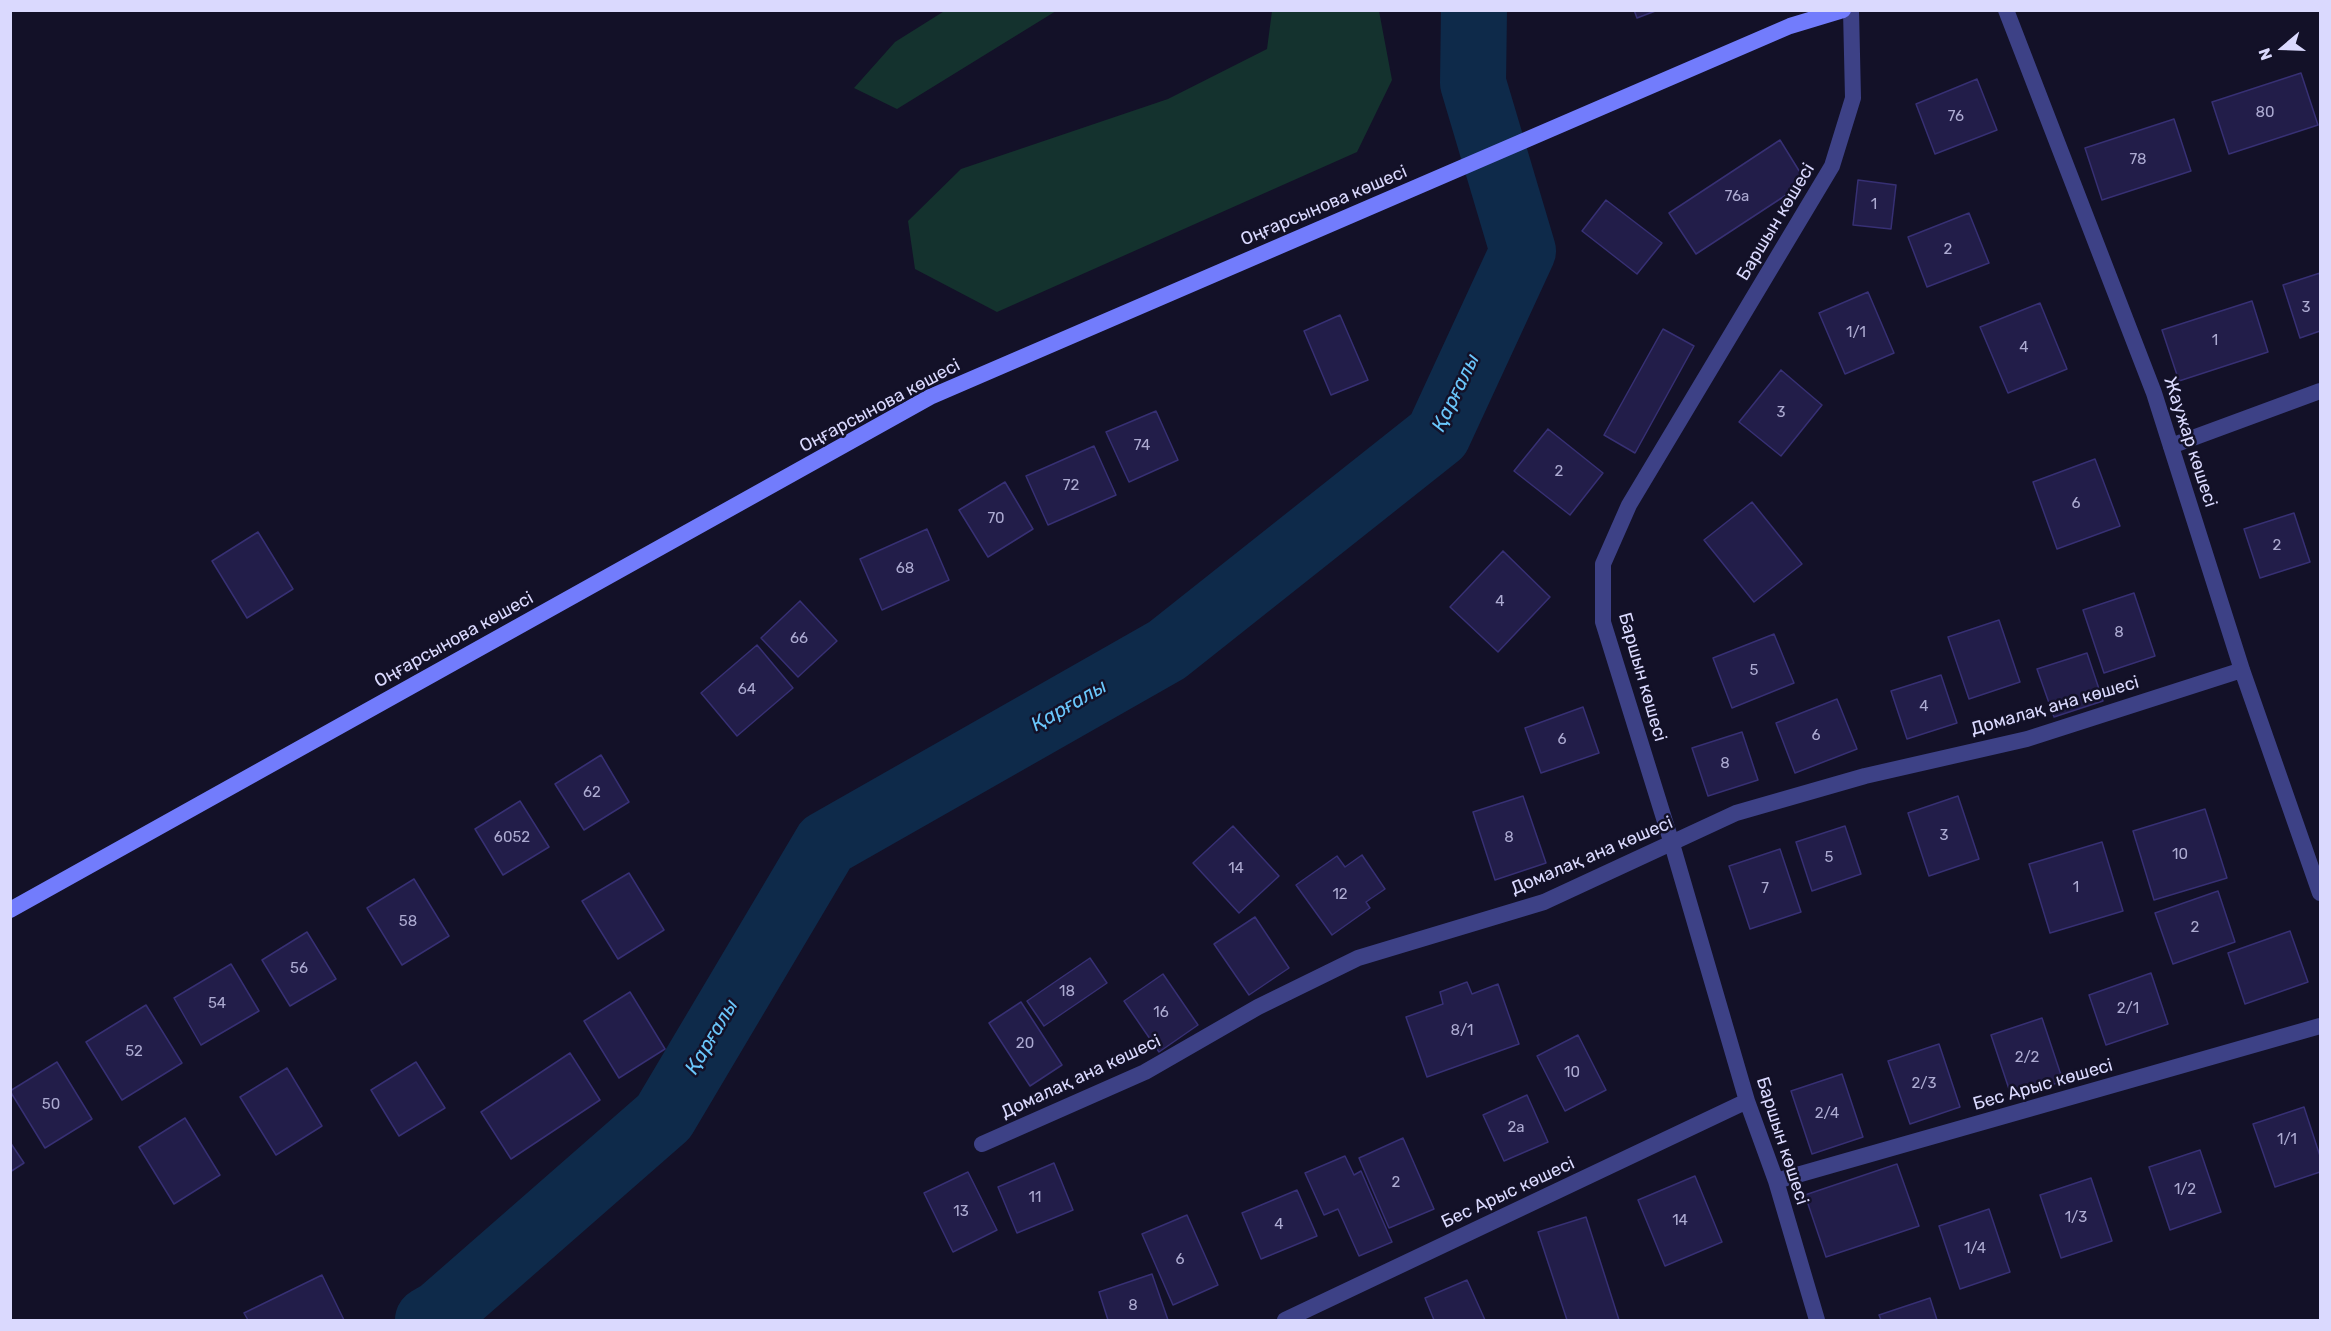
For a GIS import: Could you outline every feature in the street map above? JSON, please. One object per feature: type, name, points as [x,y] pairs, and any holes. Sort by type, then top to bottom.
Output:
[{"type":"main road","name":"Оңғарсынова көшесі","points":[[10,910],[930,397],[1790,26],[1843,10]]},
{"type":"street","name":"Баршын көшесі","points":[[1817,1320],[1776,1181],[1747,1101],[1672,843],[1603,622],[1603,564],[1629,505],[1832,166],[1853,98],[1851,10]]},
{"type":"street","name":"Жаужар көшесі","points":[[2006,10],[2154,393],[2242,670],[2320,893]]},
{"type":"street","points":[[2171,446],[2320,391]]},
{"type":"street","name":"Домалақ ана көшесі","points":[[982,1144],[1145,1072],[1258,1007],[1358,958],[1544,902],[1736,813],[1865,776],[2027,739],[2242,670]]},
{"type":"street","name":"Бес Арыс көшесі","points":[[1776,1181],[2320,1026]]},
{"type":"street","name":"Бес Арыс көшесі","points":[[1285,1320],[1747,1101]]},
{"type":"green space","points":[[946,10],[1056,11],[897,109],[854,88],[895,42]]},
{"type":"green space","points":[[1272,11],[1379,11],[1392,80],[1357,152],[997,312],[915,269],[908,221],[961,169],[1168,99],[1267,49]]},
{"type":"building","points":[[1634,10],[1658,10],[1637,18]]},
{"type":"building","points":[[2301,73],[2318,125],[2229,154],[2212,102]]},
{"type":"building","points":[[1977,79],[1997,130],[1935,154],[1916,104]]},
{"type":"building","points":[[2174,119],[2191,171],[2102,200],[2085,148]]},
{"type":"building","points":[[1780,140],[1806,182],[1696,254],[1669,213]]},
{"type":"building","points":[[1858,180],[1896,185],[1891,229],[1853,225]]},
{"type":"building","points":[[1606,200],[1662,243],[1637,274],[1582,231]]},
{"type":"building","points":[[1969,213],[1989,263],[1927,287],[1908,237]]},
{"type":"building","points":[[2320,273],[2320,331],[2300,338],[2283,285]]},
{"type":"building","points":[[1868,292],[1894,353],[1845,374],[1819,313]]},
{"type":"building","points":[[2252,301],[2268,352],[2179,381],[2162,330]]},
{"type":"building","points":[[2040,303],[2067,369],[2008,393],[1980,327]]},
{"type":"building","points":[[1340,315],[1368,380],[1331,395],[1304,331]]},
{"type":"building","points":[[1663,329],[1694,346],[1635,453],[1604,435]]},
{"type":"building","points":[[1781,370],[1822,405],[1781,456],[1739,422]]},
{"type":"building","points":[[1156,411],[1178,460],[1129,482],[1106,432]]},
{"type":"building","points":[[1548,429],[1603,473],[1570,515],[1514,471]]},
{"type":"building","points":[[1094,446],[1116,495],[1048,525],[1026,476]]},
{"type":"building","points":[[2095,459],[2120,526],[2057,549],[2033,482]]},
{"type":"building","points":[[1005,482],[1033,529],[988,557],[959,510]]},
{"type":"building","points":[[1752,502],[1802,564],[1754,602],[1704,540]]},
{"type":"building","points":[[2294,513],[2310,562],[2260,578],[2244,529]]},
{"type":"building","points":[[927,529],[949,580],[882,610],[860,559]]},
{"type":"building","points":[[258,532],[293,589],[247,618],[212,561]]},
{"type":"building","points":[[1503,551],[1550,597],[1498,652],[1450,607]]},
{"type":"building","points":[[2134,593],[2155,656],[2104,673],[2083,610]]},
{"type":"building","points":[[800,601],[837,641],[798,677],[761,638]]},
{"type":"building","points":[[1999,620],[2020,682],[1969,699],[1948,637]]},
{"type":"building","points":[[1774,634],[1794,683],[1732,708],[1713,658]]},
{"type":"building","points":[[757,645],[793,688],[737,736],[701,693]]},
{"type":"building","points":[[2087,653],[2103,701],[2054,717],[2037,669]]},
{"type":"building","points":[[1941,675],[1957,723],[1907,739],[1891,691]]},
{"type":"building","points":[[1837,699],[1857,749],[1795,773],[1776,723]]},
{"type":"building","points":[[1583,707],[1599,753],[1541,773],[1525,728]]},
{"type":"building","points":[[1742,732],[1758,780],[1708,796],[1692,748]]},
{"type":"building","points":[[601,755],[629,802],[584,830],[555,784]]},
{"type":"building","points":[[1523,796],[1546,863],[1495,880],[1473,812]]},
{"type":"building","points":[[1958,796],[1979,859],[1929,876],[1908,813]]},
{"type":"building","points":[[520,801],[549,847],[503,875],[475,829]]},
{"type":"building","points":[[2205,809],[2227,878],[2154,900],[2133,831]]},
{"type":"building","points":[[1233,826],[1279,876],[1239,913],[1193,863]]},
{"type":"building","points":[[1845,826],[1861,874],[1812,891],[1796,842]]},
{"type":"building","points":[[2102,842],[2123,911],[2050,933],[2029,864]]},
{"type":"building","points":[[1780,849],[1801,912],[1750,929],[1729,866]]},
{"type":"building","points":[[1362,855],[1385,889],[1366,902],[1370,908],[1332,935],[1296,885],[1337,856],[1345,867]]},
{"type":"building","points":[[629,873],[664,930],[618,959],[582,901]]},
{"type":"building","points":[[414,879],[449,936],[402,965],[367,908]]},
{"type":"building","points":[[2218,891],[2235,942],[2173,964],[2155,913]]},
{"type":"building","points":[[1255,917],[1289,968],[1249,995],[1214,944]]},
{"type":"building","points":[[2290,931],[2308,982],[2245,1004],[2228,953]]},
{"type":"building","points":[[307,932],[336,979],[290,1006],[262,960]]},
{"type":"building","points":[[1090,958],[1107,983],[1044,1026],[1027,1001]]},
{"type":"building","points":[[231,964],[259,1011],[201,1045],[174,998]]},
{"type":"building","points":[[2151,973],[2168,1024],[2106,1045],[2089,995]]},
{"type":"building","points":[[1163,974],[1198,1025],[1159,1052],[1124,1001]]},
{"type":"building","points":[[1467,982],[1472,994],[1498,984],[1519,1044],[1427,1077],[1406,1017],[1443,1004],[1440,992]]},
{"type":"building","points":[[630,992],[665,1049],[619,1078],[584,1021]]},
{"type":"building","points":[[1021,1002],[1062,1065],[1030,1086],[989,1023]]},
{"type":"building","points":[[146,1005],[182,1063],[122,1100],[86,1042]]},
{"type":"building","points":[[2042,1018],[2063,1081],[2012,1098],[1991,1035]]},
{"type":"building","points":[[1578,1035],[1606,1090],[1565,1111],[1537,1056]]},
{"type":"building","points":[[1939,1044],[1960,1107],[1910,1124],[1888,1061]]},
{"type":"building","points":[[570,1053],[600,1100],[511,1159],[481,1112]]},
{"type":"building","points":[[57,1062],[92,1119],[45,1148],[10,1091]]},
{"type":"building","points":[[416,1062],[445,1108],[399,1136],[371,1090]]},
{"type":"building","points":[[287,1068],[322,1126],[276,1155],[240,1097]]},
{"type":"building","points":[[1842,1074],[1863,1137],[1812,1154],[1791,1091]]},
{"type":"building","points":[[1527,1095],[1548,1142],[1504,1161],[1483,1115]]},
{"type":"building","points":[[2304,1107],[2320,1156],[2320,1172],[2275,1187],[2253,1124]]},
{"type":"building","points":[[185,1118],[220,1175],[174,1204],[139,1147]]},
{"type":"building","points":[[1403,1138],[1434,1209],[1389,1228],[1359,1158]]},
{"type":"building","points":[[10,1142],[24,1163],[10,1172]]},
{"type":"building","points":[[2200,1150],[2221,1212],[2170,1230],[2149,1167]]},
{"type":"building","points":[[1345,1156],[1354,1175],[1361,1171],[1392,1242],[1359,1256],[1338,1209],[1324,1215],[1305,1173]]},
{"type":"building","points":[[1054,1163],[1073,1210],[1017,1233],[998,1187]]},
{"type":"building","points":[[1897,1164],[1919,1226],[1826,1257],[1805,1195]]},
{"type":"building","points":[[968,1172],[997,1230],[953,1252],[924,1193]]},
{"type":"building","points":[[1695,1176],[1722,1242],[1665,1266],[1638,1200]]},
{"type":"building","points":[[2091,1178],[2112,1241],[2061,1258],[2040,1195]]},
{"type":"building","points":[[1297,1190],[1317,1236],[1261,1259],[1242,1213]]},
{"type":"building","points":[[1989,1209],[2010,1272],[1960,1289],[1939,1226]]},
{"type":"building","points":[[1187,1215],[1218,1285],[1173,1305],[1142,1234]]},
{"type":"building","points":[[1586,1217],[1619,1320],[1567,1320],[1538,1232]]},
{"type":"building","points":[[1152,1274],[1168,1320],[1108,1320],[1099,1292]]},
{"type":"building","points":[[322,1275],[344,1320],[248,1320],[244,1313]]},
{"type":"building","points":[[1467,1280],[1485,1320],[1434,1320],[1425,1298]]},
{"type":"building","points":[[1930,1298],[1937,1320],[1881,1320],[1879,1315]]},
{"type":"waterway","name":"Қарғалы","points":[[428,1320],[440,1313],[664,1117],[826,844],[1167,650],[1438,435],[1523,251],[1473,83],[1474,10]]}]
